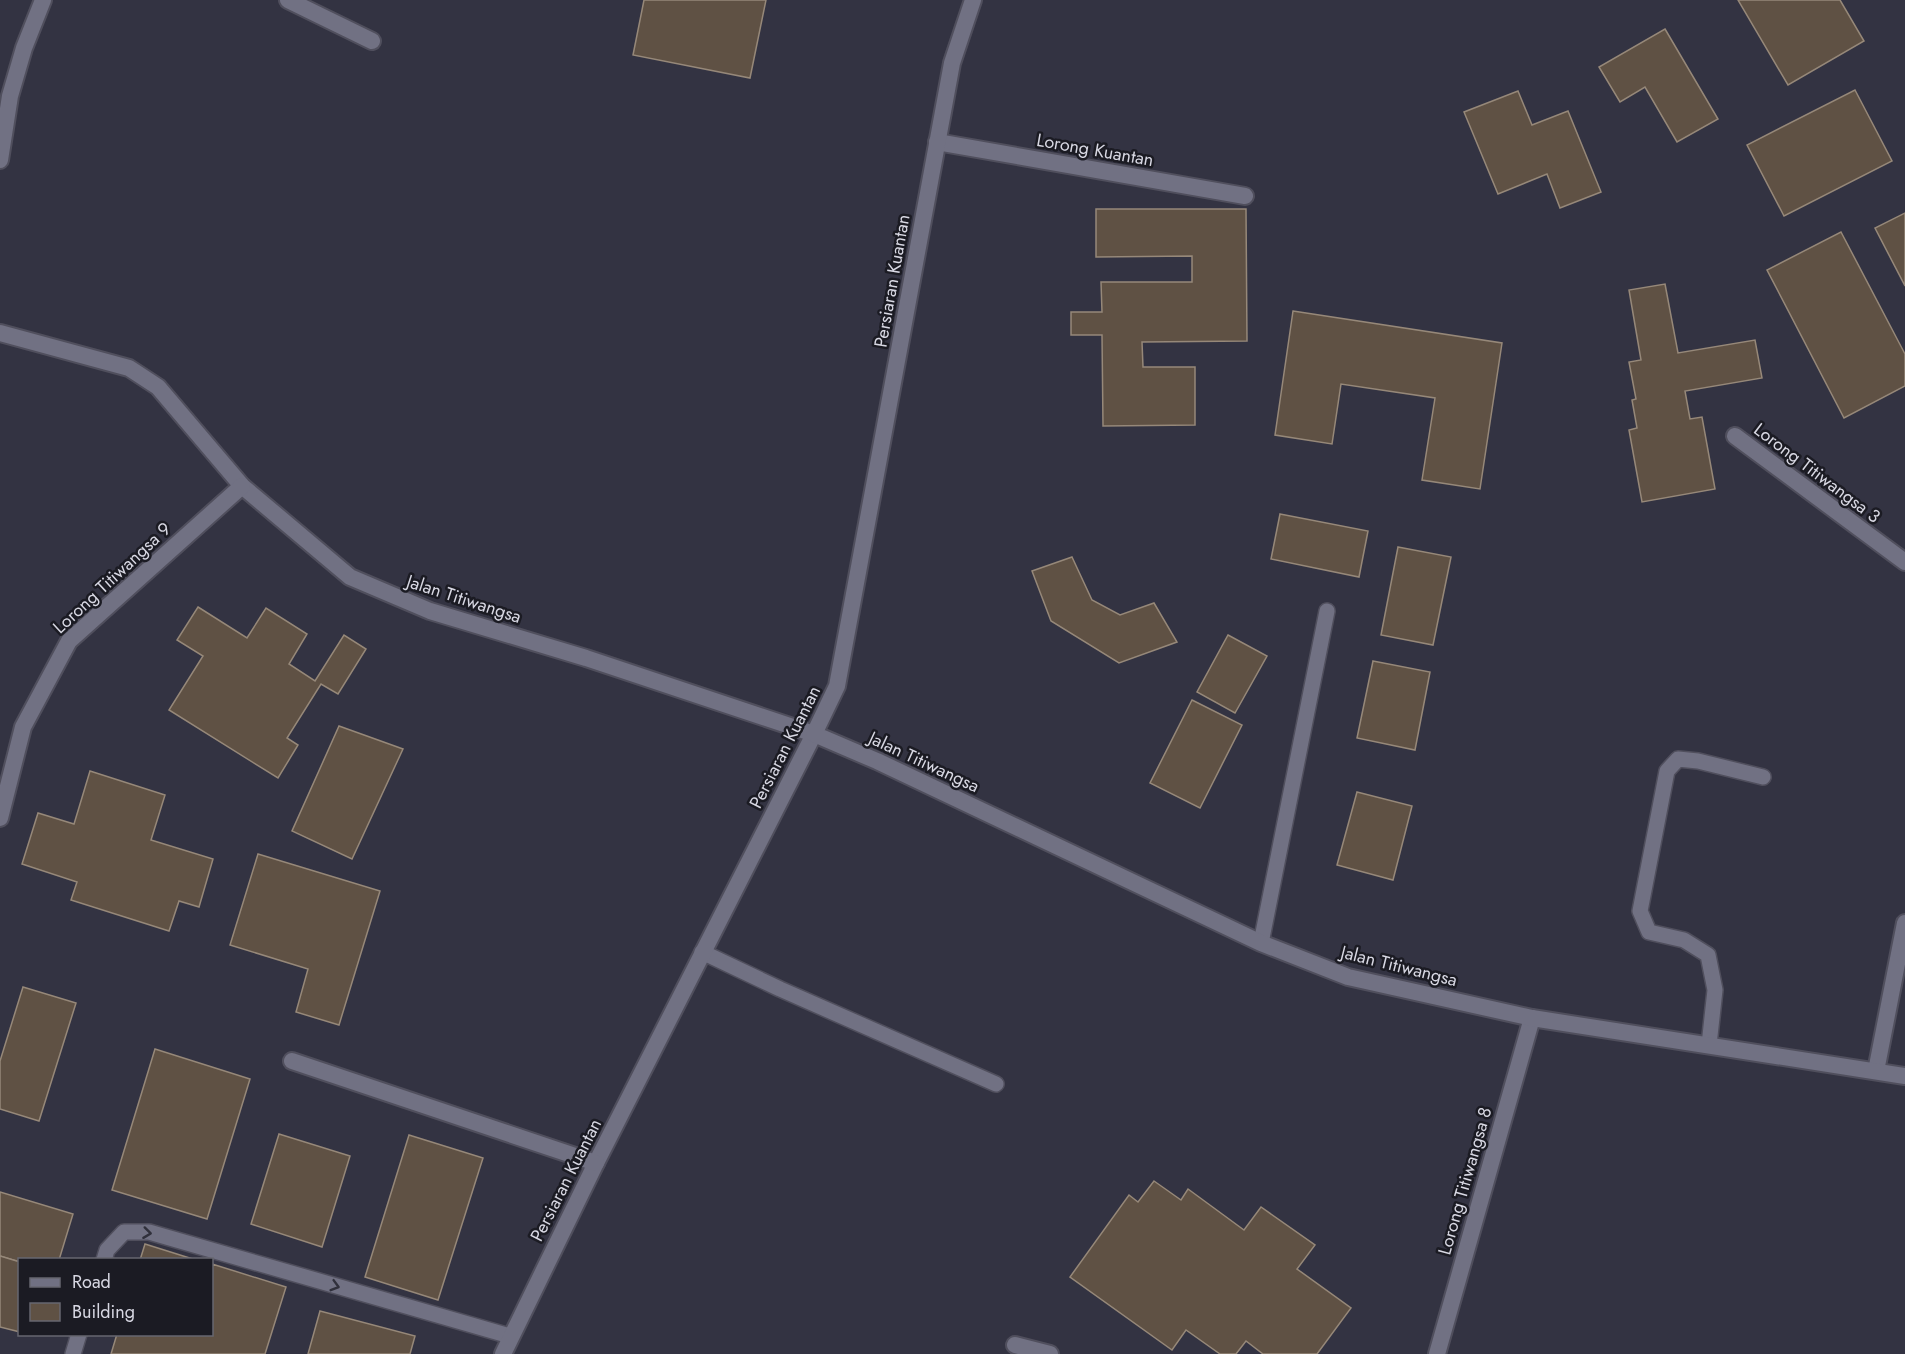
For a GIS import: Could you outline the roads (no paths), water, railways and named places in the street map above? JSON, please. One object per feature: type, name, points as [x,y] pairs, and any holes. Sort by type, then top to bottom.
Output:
[{"type":"street","points":[[0,160],[10,96],[24,48],[43,0]]},
{"type":"street","points":[[288,0],[372,40]]},
{"type":"street","name":"Persiaran Kuantan","points":[[503,1354],[596,1163],[837,686],[952,63],[973,0]]},
{"type":"street","name":"Lorong Kuantan","points":[[937,142],[1245,196]]},
{"type":"street","name":"Jalan Titiwangsa","points":[[0,333],[129,368],[158,387],[242,486],[350,577],[430,612],[586,658],[814,734],[877,761],[1261,943],[1348,977],[1532,1018],[1905,1076]]},
{"type":"street","name":"Lorong Titiwangsa 3","points":[[1735,436],[1905,562]]},
{"type":"street","name":"Lorong Titiwangsa 9","points":[[0,818],[23,727],[69,641],[242,486]]},
{"type":"street","points":[[1875,1071],[1905,923]]},
{"type":"street","name":"Lorong Titiwangsa 8","points":[[1437,1354],[1532,1018]]},
{"type":"street","points":[[292,1061],[596,1163]]},
{"type":"street","points":[[1015,1345],[1050,1354]]},
{"type":"lane","points":[[1261,943],[1327,610]]},
{"type":"lane","points":[[1709,1045],[1715,990],[1708,955],[1684,940],[1649,932],[1640,911],[1667,771],[1678,759],[1698,761],[1763,777]]},
{"type":"lane","points":[[702,952],[780,989],[996,1084]]},
{"type":"lane","points":[[105,1258],[107,1250],[124,1232],[149,1232],[510,1336]]},
{"type":"lane","points":[[73,1354],[80,1336]]}]
